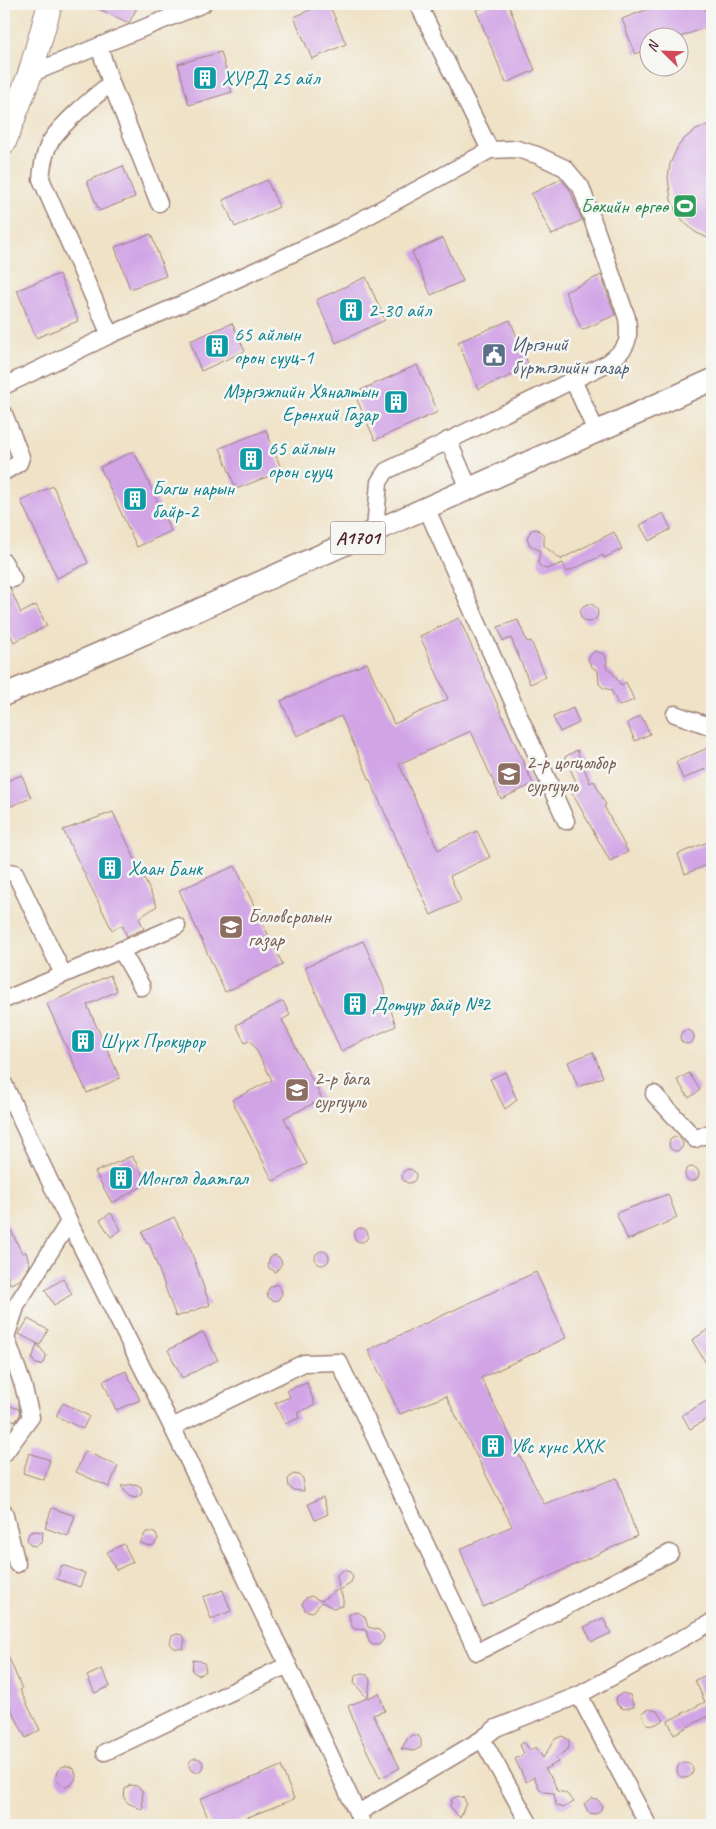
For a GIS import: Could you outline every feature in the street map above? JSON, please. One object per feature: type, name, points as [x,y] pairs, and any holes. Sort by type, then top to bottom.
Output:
[{"type":"highway","points":[[4,142],[30,74],[50,4]]},
{"type":"main road","name":"A1701","points":[[4,695],[712,380]]},
{"type":"street","points":[[30,74],[203,4]]},
{"type":"street","points":[[418,4],[490,150]]},
{"type":"street","points":[[99,46],[111,83],[159,203]]},
{"type":"street","points":[[110,335],[41,179],[42,164],[50,143],[67,123],[111,83]]},
{"type":"street","points":[[4,386],[110,335],[198,297],[336,233],[490,150],[517,149],[565,168],[581,188],[627,318],[629,336],[623,351],[608,363],[386,471],[379,482],[375,530]]},
{"type":"street","points":[[573,380],[596,431]]},
{"type":"street","points":[[4,414],[21,457],[18,464],[4,472]]},
{"type":"street","points":[[448,440],[469,488]]},
{"type":"street","points":[[426,508],[566,821]]},
{"type":"street","points":[[4,562],[13,579]]},
{"type":"street","points":[[675,714],[712,727]]},
{"type":"street","points":[[4,871],[15,873],[63,974]]},
{"type":"street","points":[[4,1000],[177,926]]},
{"type":"street","points":[[121,950],[142,987]]},
{"type":"street","points":[[4,1084],[69,1222],[172,1427],[361,1819],[496,1728],[579,1695],[712,1622]]},
{"type":"street","points":[[654,1094],[695,1139],[712,1132]]},
{"type":"street","points":[[4,1454],[31,1417],[23,1385],[6,1337],[17,1304],[69,1222]]},
{"type":"street","points":[[172,1427],[304,1363],[339,1362],[477,1652],[670,1553]]},
{"type":"street","points":[[4,1512],[17,1564]]},
{"type":"street","points":[[106,1752],[288,1665]]},
{"type":"street","points":[[579,1695],[648,1825]]},
{"type":"street","points":[[482,1739],[530,1825]]},
{"type":"building","points":[[88,4],[139,4],[129,23]]},
{"type":"building","points":[[324,4],[329,4],[346,44],[312,59],[294,17]]},
{"type":"building","points":[[493,4],[508,4],[535,70],[506,83],[476,10]]},
{"type":"building","points":[[661,4],[703,4],[711,25],[688,34],[688,28],[638,28],[638,53],[635,54],[622,19]]},
{"type":"building","name":"ХУРД 25 айл","points":[[221,52],[232,92],[189,105],[178,64]]},
{"type":"building","name":"Бөхийн өргөө","points":[[712,123],[712,240],[695,232],[676,212],[671,200],[668,178],[670,164],[683,140],[694,131]]},
{"type":"building","points":[[123,166],[135,197],[99,211],[87,181]]},
{"type":"building","points":[[561,179],[570,190],[582,220],[552,235],[531,194]]},
{"type":"building","points":[[267,180],[279,207],[235,227],[223,200]]},
{"type":"building","points":[[151,234],[166,276],[130,289],[115,247]]},
{"type":"building","points":[[443,238],[463,281],[431,295],[412,252]]},
{"type":"building","points":[[59,274],[78,321],[36,338],[17,290]]},
{"type":"building","points":[[601,275],[615,315],[582,330],[565,292]]},
{"type":"building","name":"2-30 айл","points":[[366,277],[385,320],[336,343],[316,300]]},
{"type":"building","name":"Иргэний бүртгэлийн газар","points":[[510,320],[530,368],[478,389],[458,342]]},
{"type":"building","name":"65 айлын орон сууц-1","points":[[232,323],[245,351],[201,371],[190,341]]},
{"type":"building","name":"Мэргэжлийн Хяналтын Ерөнхий Газар","points":[[417,365],[438,412],[375,440],[354,393]]},
{"type":"building","name":"65 айлын орон сууц","points":[[266,430],[282,471],[236,489],[220,448]]},
{"type":"building","name":"Багш нарын байр-2","points":[[134,451],[171,531],[137,547],[100,467]]},
{"type":"building","points":[[53,486],[88,563],[57,578],[21,501]]},
{"type":"building","points":[[663,513],[671,529],[649,541],[640,525]]},
{"type":"building","points":[[537,529],[544,535],[544,546],[562,560],[614,532],[622,549],[604,558],[603,555],[567,572],[563,563],[546,569],[538,563],[540,551],[530,545],[527,538],[531,530]]},
{"type":"building","points":[[4,583],[10,588],[21,613],[36,605],[47,626],[14,642],[4,621]]},
{"type":"building","points":[[589,604],[595,607],[598,613],[595,619],[589,622],[583,619],[580,613],[583,607]]},
{"type":"building","name":"2-р цогцолбор сургууль","points":[[459,618],[533,784],[501,799],[471,731],[399,764],[438,850],[477,831],[490,857],[450,876],[461,901],[431,915],[341,716],[297,736],[281,701],[367,663],[394,724],[448,699],[420,636]]},
{"type":"building","points":[[518,620],[527,642],[531,641],[546,677],[530,684],[511,638],[503,641],[498,627]]},
{"type":"building","points":[[595,651],[604,654],[607,660],[606,667],[613,673],[621,685],[626,682],[634,700],[619,706],[611,690],[603,688],[599,684],[598,671],[592,667],[588,660]]},
{"type":"building","points":[[573,708],[579,723],[560,732],[553,717]]},
{"type":"building","points":[[641,716],[650,734],[635,741],[627,723]]},
{"type":"building","points":[[712,746],[712,766],[683,779],[676,762]]},
{"type":"building","points":[[577,750],[590,783],[594,781],[606,805],[604,806],[628,852],[610,861],[572,793],[579,789],[565,757]]},
{"type":"building","points":[[22,775],[31,798],[4,809],[4,782]]},
{"type":"building","name":"Хаан Банк","points":[[113,812],[157,906],[139,918],[144,929],[127,936],[122,925],[112,930],[63,830]]},
{"type":"building","points":[[708,842],[712,853],[712,863],[685,874],[678,854]]},
{"type":"building","name":"Боловсролын газар","points":[[235,866],[283,965],[225,992],[179,890]]},
{"type":"building","name":"Дотуур байр №2","points":[[363,941],[382,983],[396,1026],[341,1051],[305,967]]},
{"type":"building","name":"Шүүх Прокурор","points":[[110,975],[117,991],[87,1005],[120,1078],[87,1093],[47,1004]]},
{"type":"building","name":"2-р бага сургууль","points":[[283,1001],[290,1015],[282,1020],[322,1099],[284,1118],[307,1164],[273,1181],[232,1100],[272,1080],[251,1040],[245,1043],[236,1025]]},
{"type":"building","points":[[684,1030],[690,1030],[694,1037],[690,1044],[684,1044],[680,1040],[680,1034]]},
{"type":"building","points":[[593,1052],[603,1077],[578,1087],[568,1062]]},
{"type":"building","points":[[505,1072],[517,1100],[505,1109],[490,1079]]},
{"type":"building","points":[[689,1073],[700,1090],[689,1098],[677,1080]]},
{"type":"building","points":[[673,1137],[679,1137],[683,1144],[679,1151],[673,1151],[669,1147],[669,1141]]},
{"type":"building","name":"Монгол даатгал","points":[[132,1156],[148,1183],[112,1203],[95,1172]]},
{"type":"building","points":[[689,1167],[695,1167],[699,1174],[695,1181],[689,1181],[685,1177],[685,1171]]},
{"type":"building","points":[[406,1169],[412,1169],[416,1176],[412,1183],[406,1183],[402,1179],[402,1173]]},
{"type":"building","points":[[668,1194],[677,1218],[628,1240],[616,1213]]},
{"type":"building","points":[[111,1213],[121,1230],[111,1237],[100,1220]]},
{"type":"building","points":[[4,1216],[22,1253],[26,1252],[30,1265],[20,1280],[10,1284],[4,1266]]},
{"type":"building","points":[[174,1217],[190,1248],[210,1305],[176,1317],[149,1243],[147,1244],[142,1232]]},
{"type":"building","points":[[358,1228],[364,1228],[368,1235],[364,1242],[358,1242],[354,1238],[354,1232]]},
{"type":"building","points":[[319,1251],[325,1251],[329,1258],[325,1265],[319,1265],[315,1261],[315,1255]]},
{"type":"building","points":[[274,1255],[279,1257],[282,1263],[276,1272],[269,1268],[268,1264],[270,1257]]},
{"type":"building","name":"Увс хүнс ХХК","points":[[536,1272],[566,1338],[481,1378],[544,1504],[617,1478],[637,1536],[483,1607],[460,1549],[512,1526],[446,1396],[400,1414],[368,1350]]},
{"type":"building","points":[[63,1279],[72,1294],[54,1305],[45,1290]]},
{"type":"building","points":[[276,1284],[281,1289],[282,1294],[278,1300],[273,1301],[268,1297],[267,1293],[269,1288]]},
{"type":"building","points":[[28,1319],[48,1330],[40,1345],[19,1334]]},
{"type":"building","points":[[712,1327],[712,1373],[692,1340]]},
{"type":"building","points":[[203,1332],[218,1360],[182,1378],[168,1350]]},
{"type":"building","points":[[37,1344],[46,1355],[45,1362],[40,1365],[36,1364],[32,1359]]},
{"type":"building","points":[[126,1371],[140,1400],[116,1410],[103,1381]]},
{"type":"building","points":[[307,1383],[315,1405],[297,1413],[299,1418],[285,1424],[275,1403],[290,1397],[287,1390]]},
{"type":"building","points":[[712,1398],[712,1416],[690,1429],[682,1415]]},
{"type":"building","points":[[63,1403],[89,1416],[83,1429],[56,1416]]},
{"type":"building","points":[[4,1404],[19,1409],[20,1415],[16,1421],[4,1417]]},
{"type":"building","points":[[85,1451],[118,1466],[109,1487],[76,1472]]},
{"type":"building","points":[[29,1453],[50,1460],[44,1480],[23,1473]]},
{"type":"building","points":[[293,1474],[303,1478],[304,1491],[293,1490],[289,1487],[288,1479]]},
{"type":"building","points":[[136,1484],[141,1487],[142,1492],[140,1496],[135,1498],[129,1496],[121,1486]]},
{"type":"building","points":[[323,1497],[328,1514],[315,1520],[308,1504]]},
{"type":"building","points":[[52,1508],[75,1516],[68,1536],[45,1528]]},
{"type":"building","points":[[34,1531],[43,1532],[42,1542],[36,1546],[30,1545],[27,1540],[29,1533]]},
{"type":"building","points":[[146,1532],[156,1534],[158,1539],[154,1545],[149,1546],[140,1543]]},
{"type":"building","points":[[124,1544],[133,1562],[116,1570],[107,1552]]},
{"type":"building","points":[[62,1565],[85,1573],[80,1587],[57,1579]]},
{"type":"building","points":[[343,1570],[350,1572],[353,1577],[350,1584],[340,1590],[343,1606],[333,1608],[322,1602],[313,1612],[306,1611],[302,1604],[306,1598],[311,1596],[321,1601],[339,1589],[337,1575]]},
{"type":"building","points":[[223,1590],[231,1611],[211,1619],[203,1597]]},
{"type":"building","points":[[358,1612],[365,1617],[368,1627],[379,1630],[383,1634],[384,1639],[379,1645],[373,1645],[369,1642],[366,1630],[355,1629],[351,1625],[349,1614]]},
{"type":"building","points":[[603,1618],[611,1633],[592,1642],[584,1627]]},
{"type":"building","points":[[182,1635],[185,1639],[183,1649],[174,1648],[170,1643],[172,1636]]},
{"type":"building","points":[[4,1646],[22,1689],[20,1690],[40,1730],[26,1738],[4,1695]]},
{"type":"building","points":[[193,1660],[204,1663],[206,1671],[198,1675],[192,1671]]},
{"type":"building","points":[[102,1669],[110,1686],[95,1693],[87,1676]]},
{"type":"building","points":[[362,1673],[367,1675],[370,1680],[368,1698],[379,1693],[385,1711],[373,1715],[400,1768],[380,1778],[348,1706],[367,1698],[354,1683],[355,1676]]},
{"type":"building","points":[[709,1674],[712,1684],[712,1719],[710,1715],[674,1734],[668,1721],[705,1702],[695,1680]]},
{"type":"building","points":[[622,1693],[630,1695],[634,1707],[624,1709],[617,1705],[616,1698]]},
{"type":"building","points":[[649,1709],[657,1711],[664,1720],[654,1725],[647,1724],[642,1713]]},
{"type":"building","points":[[412,1735],[417,1735],[421,1739],[421,1747],[414,1751],[401,1749],[408,1738]]},
{"type":"building","points":[[562,1736],[569,1740],[569,1748],[556,1758],[558,1762],[545,1769],[553,1780],[557,1791],[566,1793],[574,1802],[563,1808],[556,1805],[554,1793],[544,1792],[539,1788],[534,1777],[526,1782],[515,1759],[524,1754],[520,1745],[524,1742],[530,1750],[536,1747],[543,1758],[555,1739]]},
{"type":"building","points":[[193,1758],[199,1758],[203,1765],[199,1772],[193,1772],[189,1768],[189,1762]]},
{"type":"building","points":[[685,1762],[691,1764],[693,1770],[691,1776],[685,1778],[679,1776],[677,1770],[679,1764]]},
{"type":"building","points":[[66,1766],[73,1769],[76,1776],[73,1783],[66,1786],[59,1783],[56,1776],[59,1769]]},
{"type":"building","points":[[281,1766],[294,1799],[228,1825],[211,1825],[200,1799]]},
{"type":"building","points":[[130,1785],[137,1786],[142,1790],[143,1810],[128,1803],[124,1798],[125,1789]]},
{"type":"building","points":[[458,1796],[464,1798],[466,1803],[460,1818],[450,1806],[452,1799]]},
{"type":"building","points":[[591,1798],[597,1799],[602,1805],[601,1810],[596,1814],[589,1813],[584,1804]]},
{"type":"place","name":"ХУРД 25 айл","points":[[205,78]]},
{"type":"place","name":"Бөхийн өргөө","points":[[685,206]]},
{"type":"place","name":"2-30 айл","points":[[351,310]]},
{"type":"place","name":"65 айлын орон сууц-1","points":[[217,346]]},
{"type":"place","name":"Иргэний бүртгэлийн газар","points":[[494,355]]},
{"type":"place","name":"Мэргэжлийн Хяналтын Ерөнхий Газар","points":[[396,402]]},
{"type":"place","name":"65 айлын орон сууц","points":[[251,459]]},
{"type":"place","name":"Багш нарын байр-2","points":[[135,499]]},
{"type":"place","name":"2-р цогцолбор сургууль","points":[[509,774]]},
{"type":"place","name":"Хаан Банк","points":[[110,868]]},
{"type":"place","name":"Боловсролын газар","points":[[231,927]]},
{"type":"place","name":"Дотуур байр №2","points":[[355,1004]]},
{"type":"place","name":"Шүүх Прокурор","points":[[83,1041]]},
{"type":"place","name":"2-р бага сургууль","points":[[297,1090]]},
{"type":"place","name":"Монгол даатгал","points":[[121,1178]]},
{"type":"place","name":"Увс хүнс ХХК","points":[[493,1446]]}]
